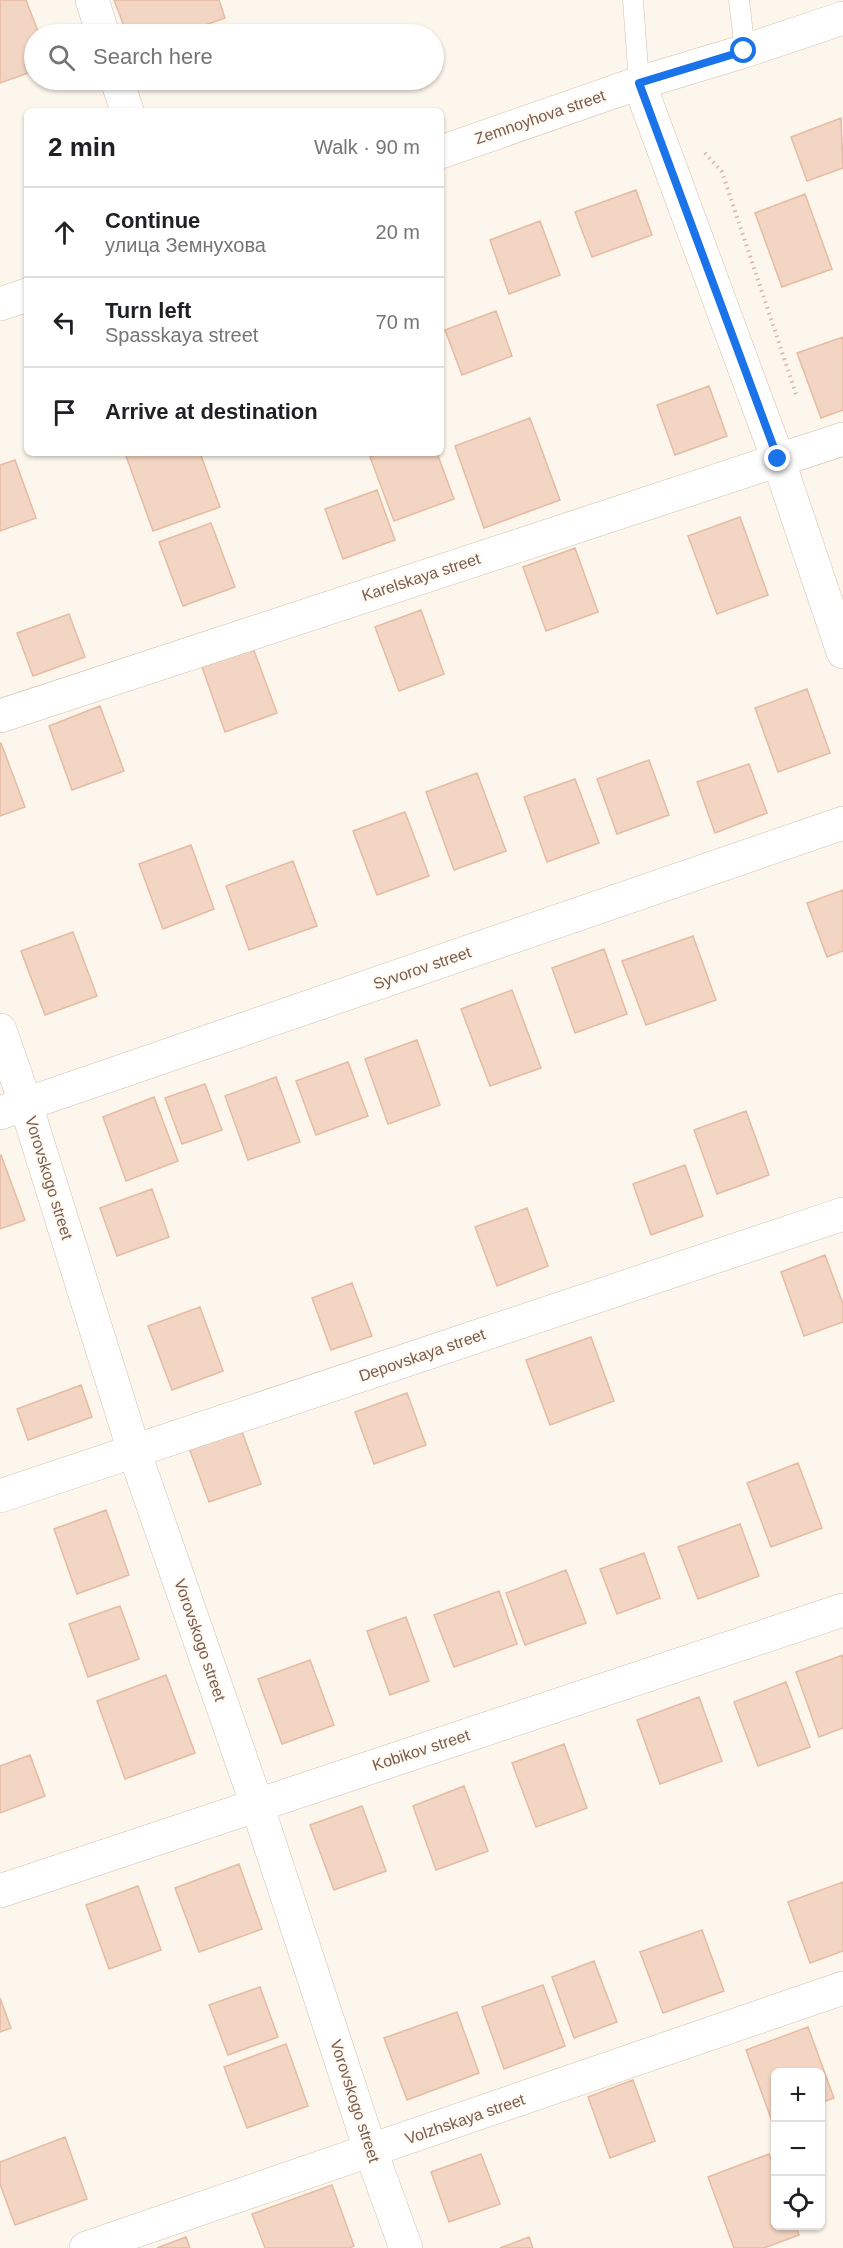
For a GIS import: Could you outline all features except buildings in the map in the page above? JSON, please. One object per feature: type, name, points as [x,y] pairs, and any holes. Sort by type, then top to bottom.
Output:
[{"type":"street","points":[[92,0],[100,24]]},
{"type":"street","name":"Zemnoyhova street","points":[[444,151],[639,83],[843,18]]},
{"type":"street","points":[[639,83],[778,459],[843,652]]},
{"type":"street","points":[[120,90],[126,108]]},
{"type":"street","points":[[0,304],[24,296]]},
{"type":"street","name":"Karelskaya street","points":[[0,716],[843,439]]},
{"type":"street","name":"Syvorov street","points":[[13,1109],[843,823]]},
{"type":"street","name":"Vorovskogo street","points":[[0,1030],[13,1109],[257,1805],[371,2152],[406,2248]]},
{"type":"street","name":"Depovskaya street","points":[[0,1496],[843,1214]]},
{"type":"street","name":"Kobikov street","points":[[0,1891],[843,1610]]},
{"type":"street","name":"Volzhskaya street","points":[[86,2248],[843,1988]]},
{"type":"lane","points":[[633,0],[639,83]]},
{"type":"lane","points":[[739,0],[744,51]]},
{"type":"route","points":[[744,51],[639,83],[778,459]]}]
